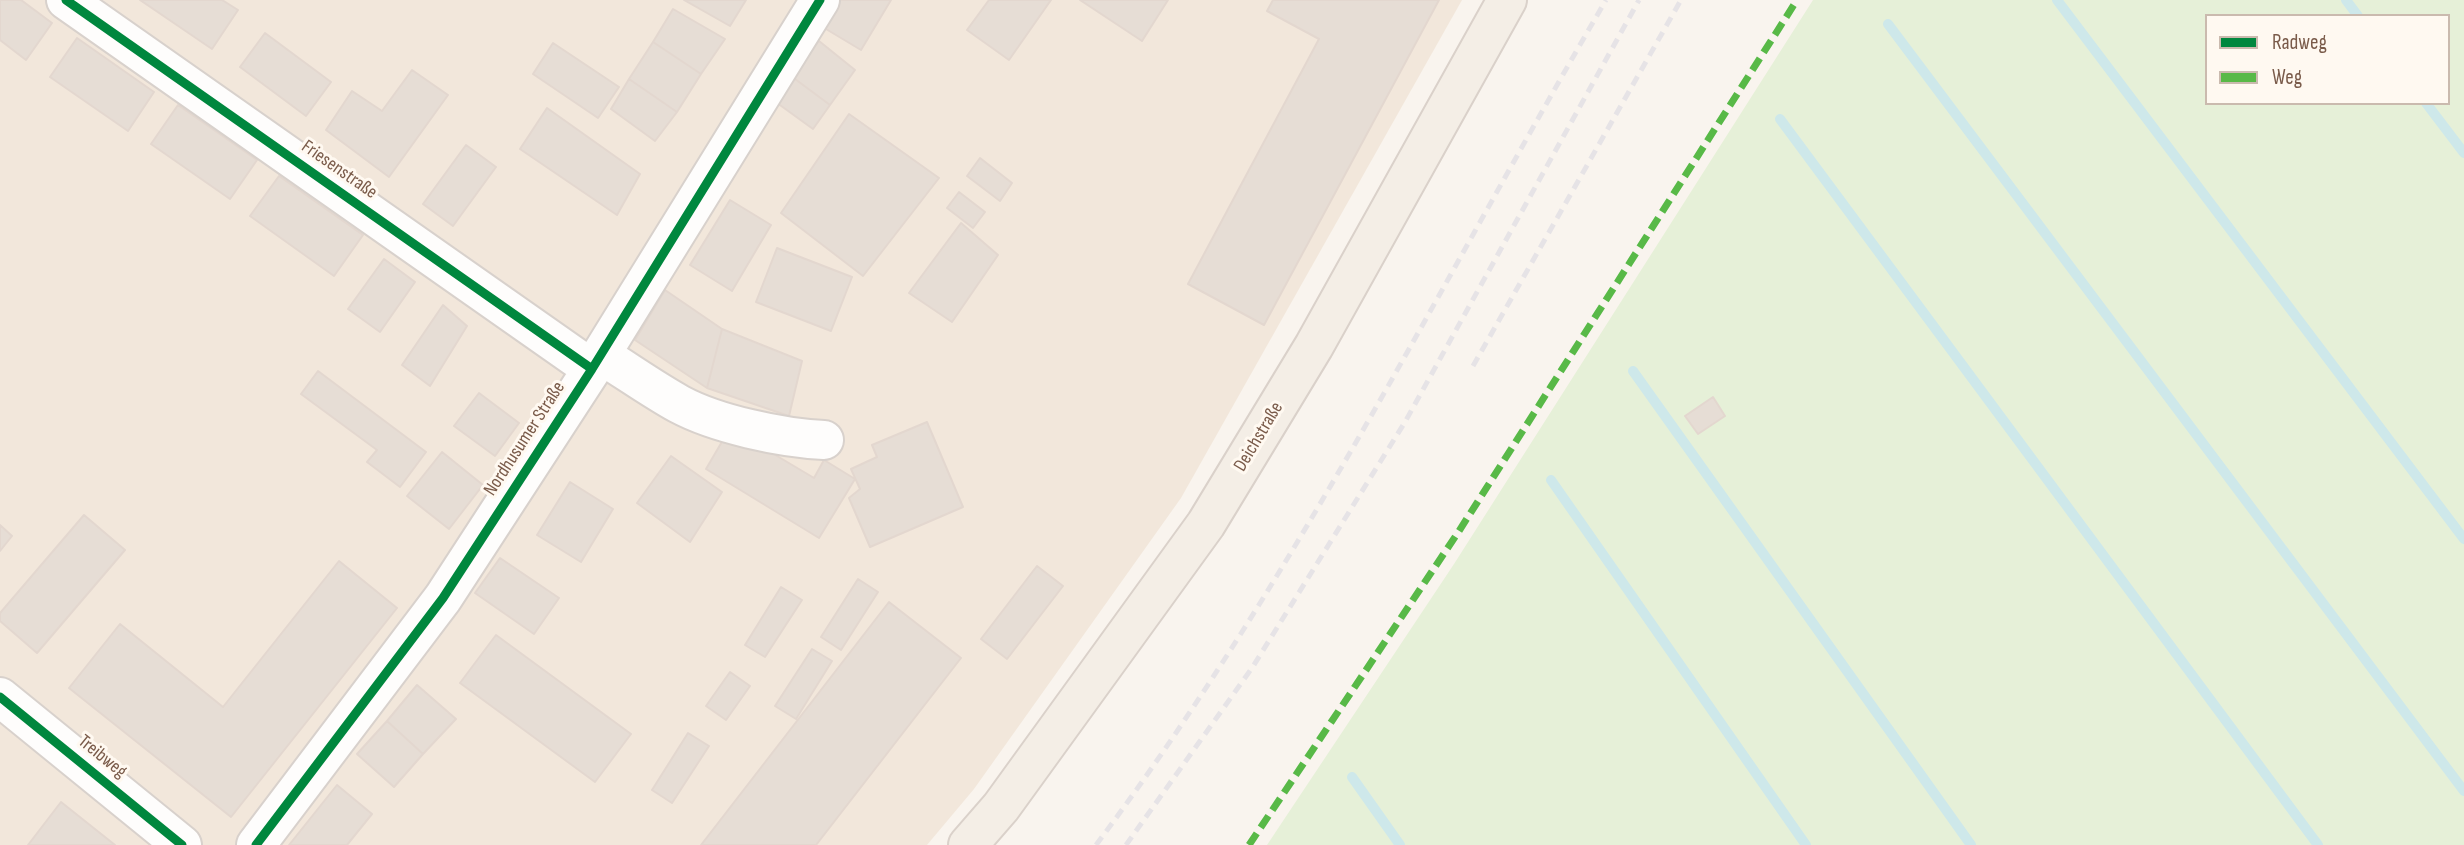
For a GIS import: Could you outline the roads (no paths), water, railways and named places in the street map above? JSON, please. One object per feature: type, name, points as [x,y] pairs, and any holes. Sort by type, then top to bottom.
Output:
[{"type":"main road","name":"Deichstraße","points":[[968,845],[1001,807],[1206,524],[1314,346],[1507,0]]},
{"type":"street","name":"Friesenstraße","points":[[66,0],[597,362],[707,417],[797,438],[824,440]]},
{"type":"street","name":"Nordhusumer Straße","points":[[256,845],[443,598],[597,362],[820,0]]},
{"type":"street","name":"Treibweg","points":[[0,696],[182,845]]},
{"type":"waterway","points":[[2057,0],[2464,539]]},
{"type":"waterway","points":[[2346,0],[2356,14]]},
{"type":"waterway","points":[[1888,24],[2464,791]]},
{"type":"waterway","points":[[2428,105],[2464,153]]},
{"type":"waterway","points":[[1780,119],[2318,845]]},
{"type":"waterway","points":[[1633,371],[1971,845]]},
{"type":"waterway","points":[[1551,480],[1806,845]]},
{"type":"waterway","points":[[1352,777],[1400,845]]},
{"type":"railway","points":[[1096,845],[1168,745],[1301,537],[1606,0]]},
{"type":"railway","points":[[1126,845],[1252,668],[1405,422],[1639,0]]},
{"type":"railway","points":[[1473,366],[1681,0]]}]
